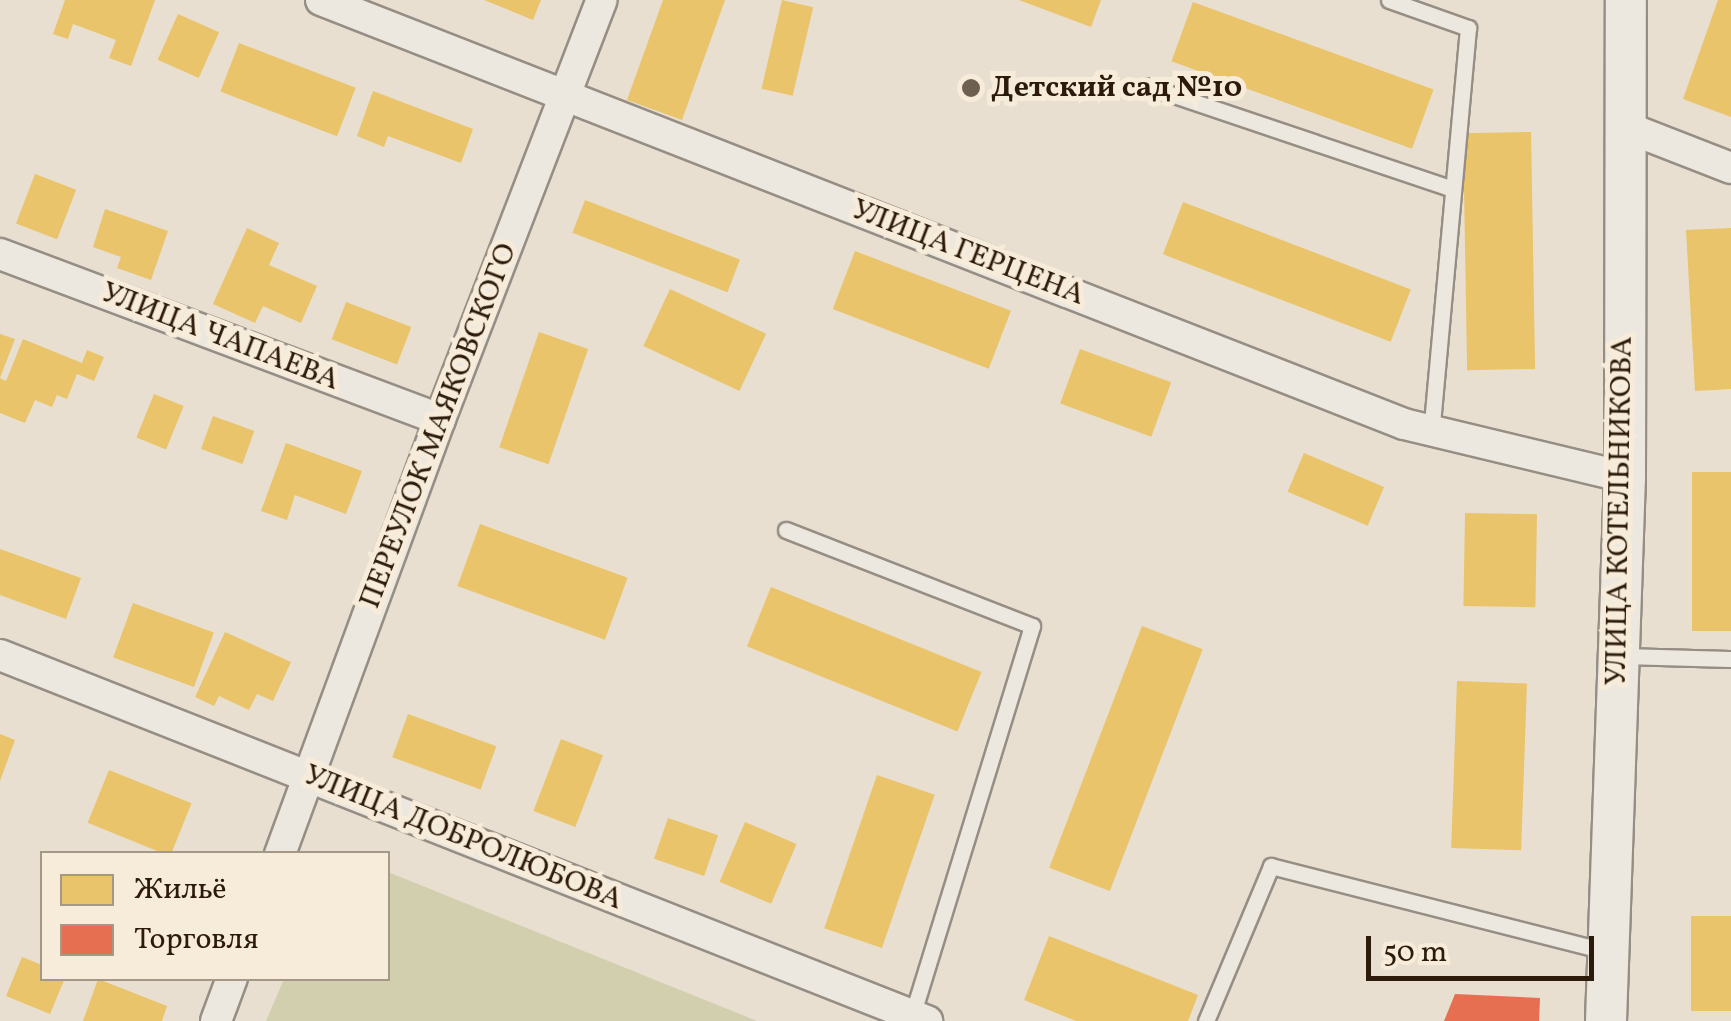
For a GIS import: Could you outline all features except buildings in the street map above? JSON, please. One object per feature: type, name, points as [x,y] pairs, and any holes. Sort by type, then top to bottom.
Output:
[{"type":"street","name":"УЛИЦА ГЕРЦЕНА","points":[[321,0],[1432,434],[1624,477]]},
{"type":"street","name":"ПЕРЕУЛОК МАЯКОВСКОГО","points":[[281,851],[440,419],[602,0]]},
{"type":"street","name":"УЛИЦА КОТЕЛЬНИКОВА","points":[[1606,1021],[1624,477],[1626,0]]},
{"type":"street","points":[[1623,126],[1731,168]]},
{"type":"street","name":"УЛИЦА ЧАПАЕВА","points":[[0,254],[440,419]]},
{"type":"street","name":"УЛИЦА ДОБРОЛЮБОВА","points":[[0,655],[920,1018]]},
{"type":"street","points":[[216,1021],[231,981]]},
{"type":"lane","points":[[1389,0],[1468,28],[1450,188],[1432,434]]},
{"type":"lane","points":[[1147,86],[1450,188]]},
{"type":"lane","points":[[786,530],[1032,626],[920,1018]]},
{"type":"lane","points":[[1618,656],[1731,660]]},
{"type":"lane","points":[[1206,1021],[1272,866],[1610,952]]},
{"type":"shaded area","points":[[390,873],[757,1021],[266,1021],[283,981],[390,981]]},
{"type":"place","name":"Детский сад №10","points":[[971,88]]}]
